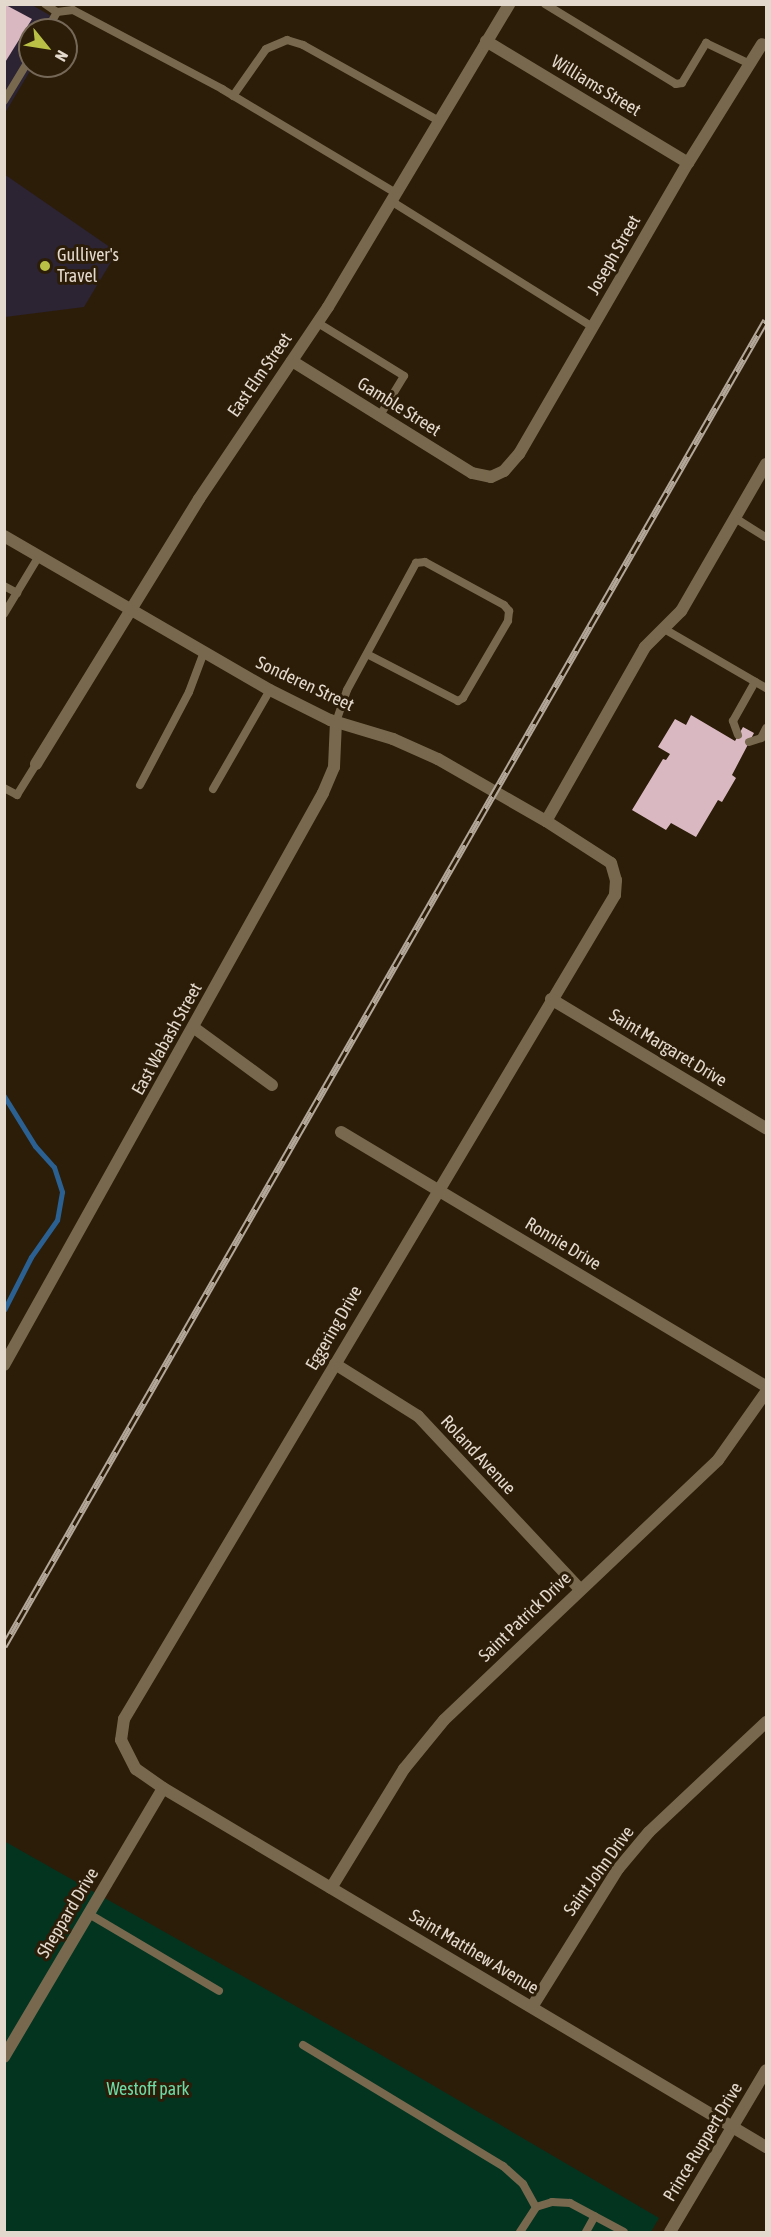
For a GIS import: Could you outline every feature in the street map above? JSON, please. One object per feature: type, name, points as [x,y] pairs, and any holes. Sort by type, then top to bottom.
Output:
[{"type":"street","name":"East Elm Street","points":[[36,764],[129,609],[318,323],[509,4]]},
{"type":"street","name":"Williams Street","points":[[486,41],[688,163]]},
{"type":"street","name":"Joseph Street","points":[[491,477],[504,471],[519,454],[688,163],[762,44]]},
{"type":"street","name":"Gamble Street","points":[[292,361],[472,473],[491,477]]},
{"type":"street","points":[[546,821],[645,647],[666,630],[681,611],[766,464]]},
{"type":"street","name":"Sonderen Street","points":[[4,536],[270,690],[336,722],[393,739],[438,759],[602,854],[611,863],[616,880]]},
{"type":"street","name":"East Wabash Street","points":[[4,1365],[323,793],[334,766],[336,722]]},
{"type":"street","name":"Eggering Drive","points":[[163,1788],[136,1769],[127,1756],[121,1740],[124,1719],[437,1189],[615,895],[616,880]]},
{"type":"street","name":"Saint Margaret Drive","points":[[551,999],[766,1128]]},
{"type":"street","points":[[194,1027],[272,1085]]},
{"type":"street","name":"Ronnie Drive","points":[[341,1132],[766,1386]]},
{"type":"street","name":"Roland Avenue","points":[[335,1364],[418,1416],[580,1589]]},
{"type":"street","name":"Saint Patrick Drive","points":[[331,1888],[404,1769],[444,1720],[718,1460],[766,1392]]},
{"type":"street","name":"Saint John Drive","points":[[532,2007],[624,1862],[649,1832],[766,1722]]},
{"type":"street","name":"Saint Matthew Avenue","points":[[163,1788],[766,2147]]},
{"type":"street","name":"Sheppard Drive","points":[[4,2057],[163,1788]]},
{"type":"street","name":"Prince Ruppert Drive","points":[[670,2232],[766,2070]]},
{"type":"lane","points":[[45,4],[57,12],[73,10],[234,96],[593,327]]},
{"type":"lane","points":[[544,4],[676,84],[682,83],[706,44],[750,64]]},
{"type":"lane","points":[[54,18],[57,12]]},
{"type":"lane","points":[[234,96],[266,49],[287,40],[303,45],[438,121]]},
{"type":"lane","points":[[4,101],[18,78]]},
{"type":"lane","points":[[318,323],[404,376],[379,417]]},
{"type":"lane","points":[[735,518],[766,537]]},
{"type":"lane","points":[[4,614],[39,556]]},
{"type":"lane","points":[[336,722],[347,690],[416,563],[424,562],[504,605],[509,611],[508,621],[463,698],[458,700],[367,654]]},
{"type":"lane","points":[[4,586],[17,593]]},
{"type":"lane","points":[[666,630],[766,688]]},
{"type":"lane","points":[[140,785],[182,706],[204,652]]},
{"type":"lane","points":[[738,735],[733,721],[755,682]]},
{"type":"lane","points":[[213,789],[270,690]]},
{"type":"lane","points":[[749,742],[761,738],[766,728]]},
{"type":"lane","points":[[4,788],[18,795],[36,764]]},
{"type":"lane","points":[[89,1914],[219,1991]]},
{"type":"lane","points":[[303,2045],[503,2166],[523,2184],[536,2207]]},
{"type":"lane","points":[[520,2232],[536,2207],[552,2202],[570,2203],[624,2232]]},
{"type":"lane","points":[[586,2232],[595,2216]]},
{"type":"shaded area","points":[[5,5],[32,5],[55,18],[18,18],[18,78],[26,78],[5,113]]},
{"type":"shaded area","points":[[4,174],[117,252],[84,307],[5,317]]},
{"type":"green space","name":"Westoff park","points":[[4,1841],[359,2042],[659,2218],[651,2232],[5,2232]]},
{"type":"building","points":[[4,4],[30,18],[18,18],[18,42],[4,64]]},
{"type":"building","points":[[691,715],[735,741],[743,727],[754,733],[732,775],[736,778],[722,802],[718,800],[696,837],[671,823],[666,830],[632,810],[663,759],[666,760],[670,754],[658,747],[675,719],[686,725]]},
{"type":"waterway","points":[[4,1096],[35,1146],[54,1167],[62,1192],[57,1220],[31,1257],[4,1310]]},
{"type":"railway","points":[[4,1646],[766,320]]},
{"type":"place","name":"Gulliver's Travel","points":[[45,266]]}]
